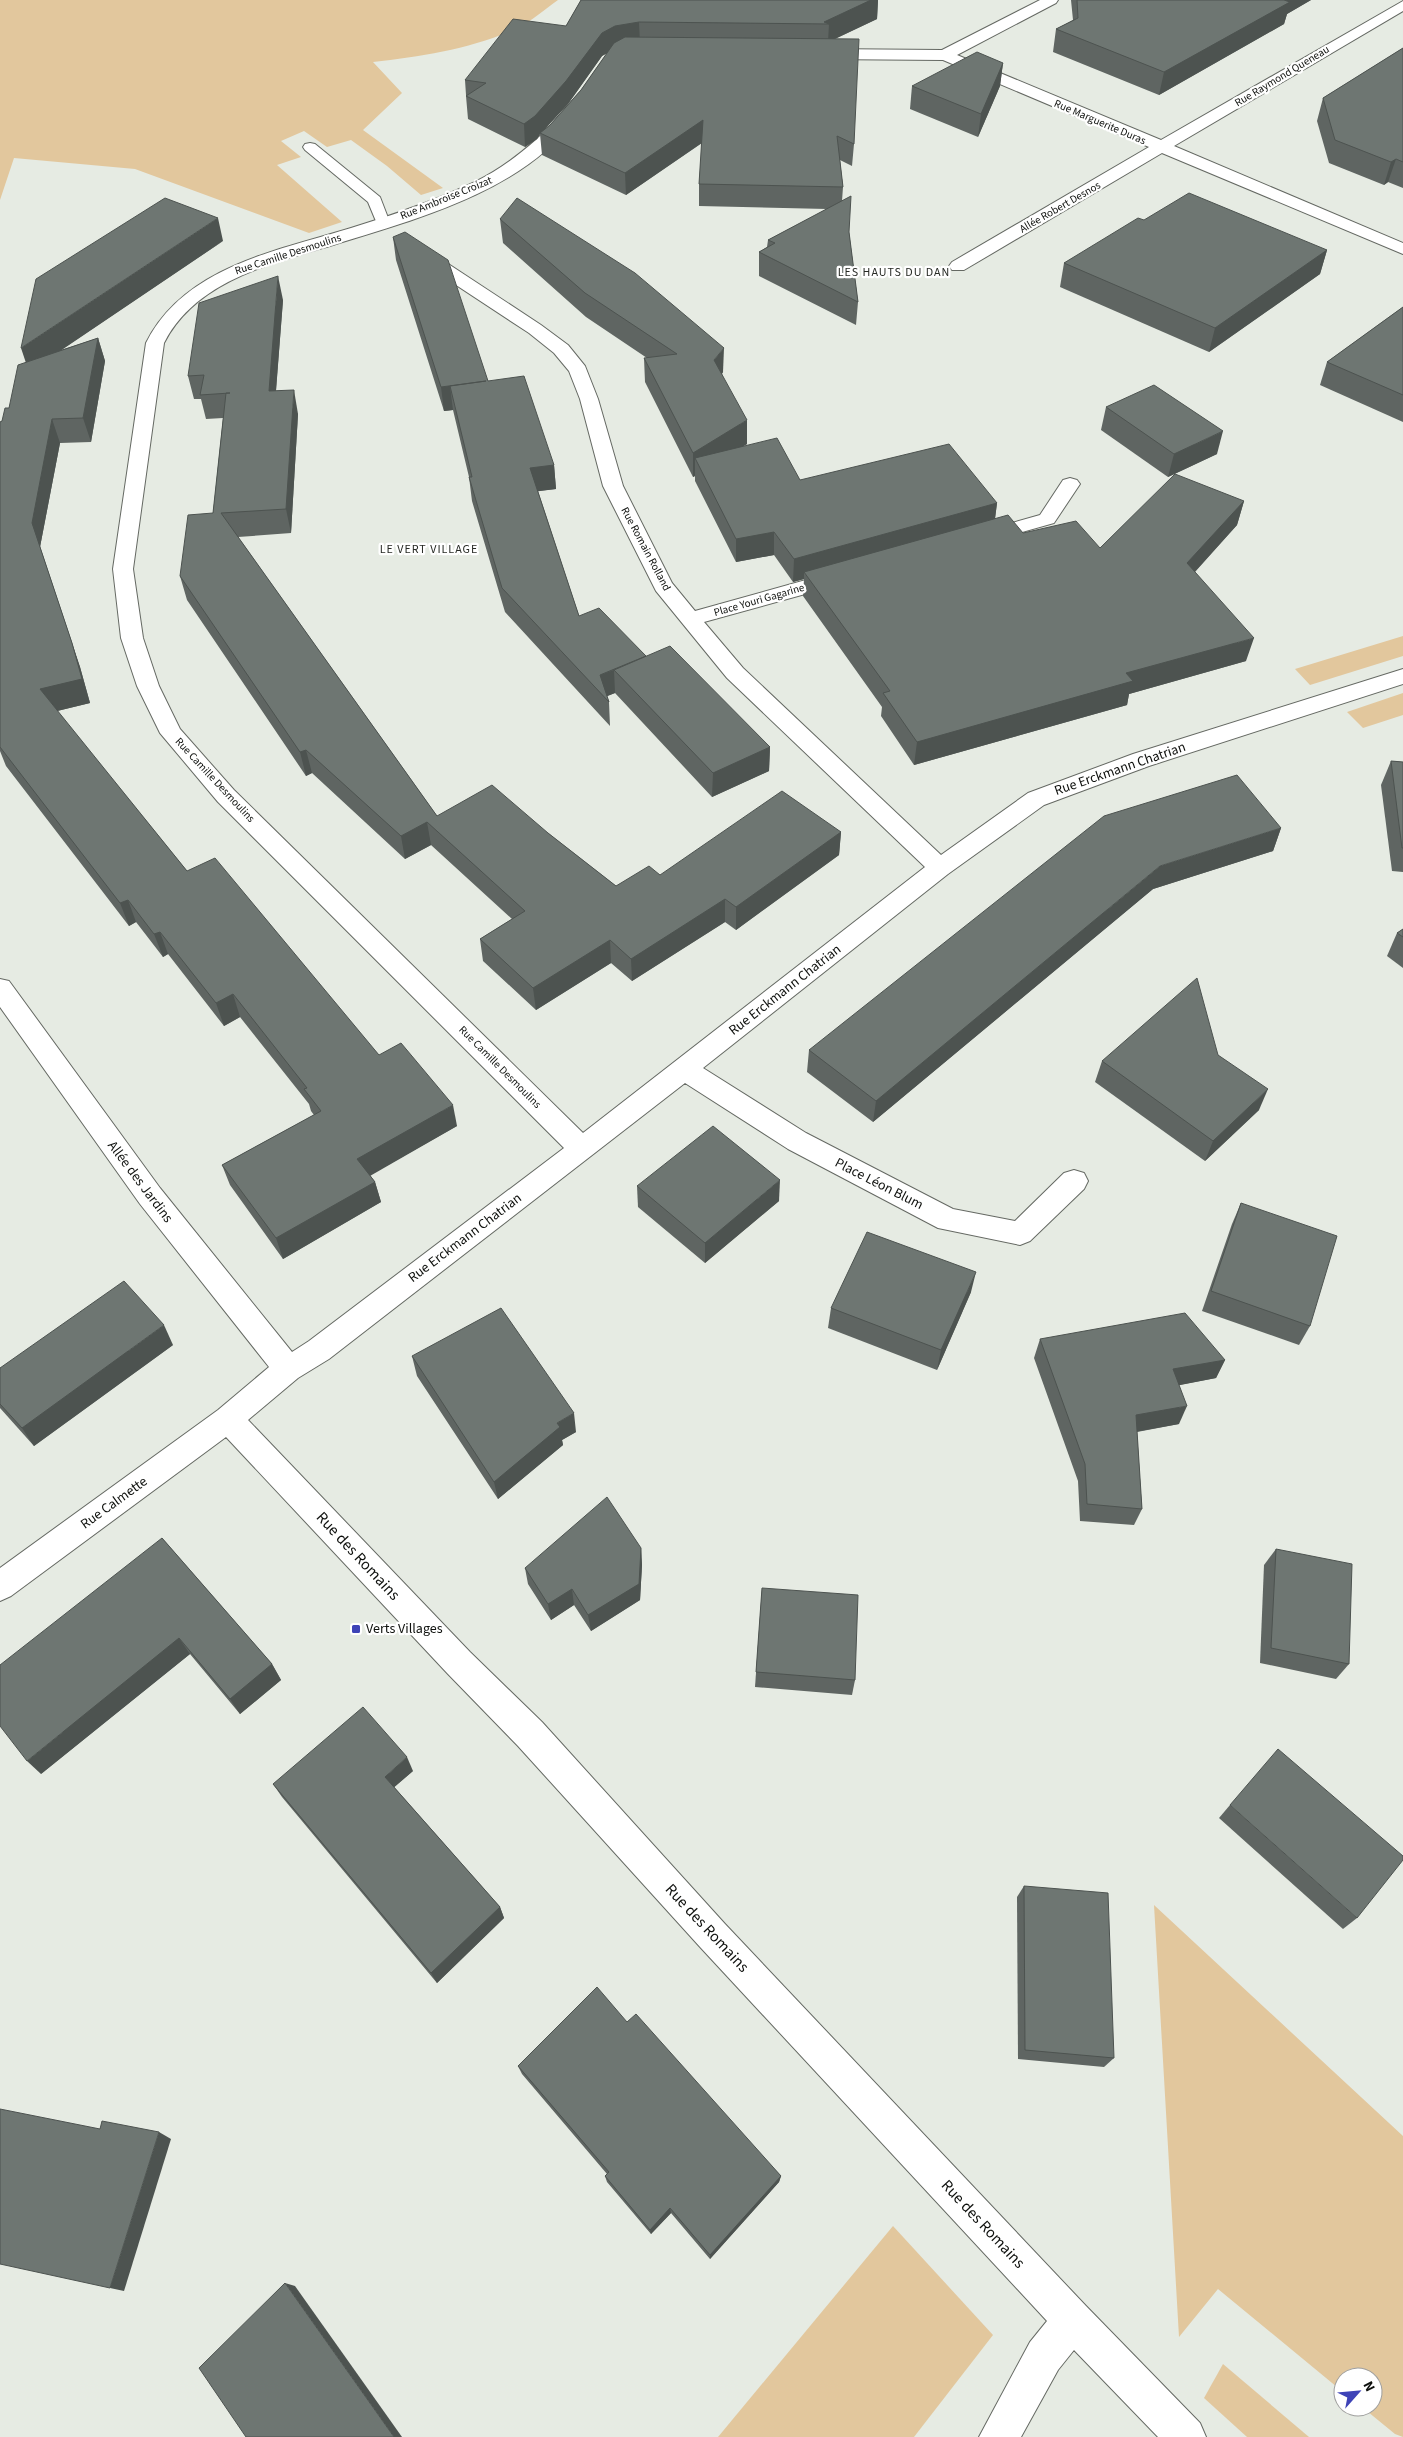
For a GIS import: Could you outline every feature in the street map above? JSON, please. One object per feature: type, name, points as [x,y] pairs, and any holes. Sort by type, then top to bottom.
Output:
[{"type":"street","points":[[945,55],[1051,0]]},
{"type":"street","name":"Rue Raymond Queneau","points":[[1161,148],[1403,5]]},
{"type":"street","name":"Rue Marguerite Duras","points":[[805,54],[945,55],[1403,249]]},
{"type":"street","name":"Rue Ambroise Croizat","points":[[383,223],[458,195],[504,173],[544,144],[575,108]]},
{"type":"street","name":"Allée Robert Desnos","points":[[958,266],[1161,148]]},
{"type":"street","name":"Rue Romain Rolland","points":[[383,223],[417,251],[535,329],[561,349],[578,370],[589,400],[613,486],[663,586],[735,673],[940,868]]},
{"type":"street","name":"Rue Camille Desmoulins","points":[[383,223],[259,262],[231,273],[185,303],[167,321],[155,343],[123,569],[132,638],[148,686],[171,733],[226,796],[582,1148]]},
{"type":"street","points":[[963,543],[1047,519],[1070,484]]},
{"type":"street","name":"Place Youri Gagarine","points":[[690,619],[860,572]]},
{"type":"street","name":"Rue Erckmann Chatrian","points":[[228,1419],[288,1369],[318,1350],[582,1148],[940,868],[1036,799],[1132,763],[1403,676]]},
{"type":"street","name":"Allée des Jardins","points":[[0,988],[150,1196],[288,1369]]},
{"type":"street","name":"Place Léon Blum","points":[[684,1069],[797,1141],[948,1220],[1020,1233],[1074,1181]]},
{"type":"street","name":"Rue Calmette","points":[[0,1586],[228,1419]]},
{"type":"street","name":"Rue des Romains","points":[[228,1419],[459,1663],[530,1734],[714,1936],[1072,2320],[1186,2437]]},
{"type":"street","points":[[999,2437],[1044,2356],[1072,2320]]},
{"type":"lane","points":[[310,147],[375,200],[383,223]]},
{"type":"shaded area","points":[[0,0],[558,0],[523,25],[500,35],[465,46],[428,54],[373,62],[402,93],[363,130],[443,188],[421,195],[387,166],[351,140],[327,147],[304,131],[281,141],[301,157],[277,165],[342,222],[309,233],[135,169],[14,158],[0,200]]},
{"type":"shaded area","points":[[1403,636],[1403,656],[1310,685],[1295,669]]},
{"type":"shaded area","points":[[1403,693],[1403,715],[1363,728],[1347,712]]},
{"type":"shaded area","points":[[1154,1905],[1403,2136],[1403,2437],[1395,2434],[1374,2417],[1383,2417],[1383,2367],[1333,2367],[1333,2384],[1218,2289],[1179,2337]]},
{"type":"shaded area","points":[[893,2226],[993,2335],[914,2437],[718,2437]]},
{"type":"shaded area","points":[[1223,2364],[1309,2437],[1247,2437],[1204,2398]]},
{"type":"building","points":[[581,0],[871,0],[824,22],[829,24],[639,22],[615,26],[602,33],[566,81],[535,116],[524,124],[466,96],[486,83],[465,80],[513,19],[566,26]]},
{"type":"building","points":[[1077,0],[1284,0],[1290,2],[1164,72],[1056,29],[1078,18]]},
{"type":"building","points":[[625,37],[859,39],[854,144],[837,136],[843,187],[699,184],[703,120],[625,173],[540,133],[550,125],[581,90],[614,43]]},
{"type":"building","points":[[1403,48],[1403,162],[1396,159],[1391,162],[1335,140],[1323,98]]},
{"type":"building","points":[[977,52],[1003,63],[981,114],[912,86]]},
{"type":"building","points":[[1189,193],[1327,250],[1215,328],[1064,263],[1138,218],[1144,220]]},
{"type":"building","points":[[851,196],[849,232],[858,302],[759,252],[775,243],[768,240]]},
{"type":"building","points":[[165,198],[218,218],[21,348],[36,279]]},
{"type":"building","points":[[517,198],[635,273],[724,348],[714,360],[747,420],[693,453],[644,358],[677,354],[585,293],[500,219]]},
{"type":"building","points":[[405,232],[448,260],[488,381],[524,376],[554,465],[530,468],[579,616],[599,608],[646,656],[600,675],[609,702],[502,588],[469,477],[472,477],[450,386],[486,381],[441,387],[393,237]]},
{"type":"building","points":[[278,276],[269,391],[294,390],[286,509],[221,513],[437,816],[492,785],[548,833],[616,886],[649,866],[660,875],[782,791],[841,832],[736,907],[725,899],[631,959],[610,940],[533,988],[480,939],[525,911],[427,822],[401,836],[306,750],[300,752],[180,576],[188,515],[213,513],[226,393],[200,395],[204,375],[188,376],[199,303]]},
{"type":"building","points":[[1403,307],[1403,395],[1327,362]]},
{"type":"building","points":[[98,338],[83,418],[52,419],[32,523],[82,679],[40,689],[187,871],[215,858],[379,1055],[401,1043],[453,1105],[357,1159],[375,1182],[276,1238],[222,1165],[321,1111],[304,1089],[307,1088],[233,994],[216,1003],[160,932],[154,934],[128,900],[120,903],[0,747],[0,422],[2,421],[5,408],[9,408],[18,365]]},
{"type":"building","points":[[1154,385],[1223,431],[1174,454],[1106,407]]},
{"type":"building","points":[[777,438],[800,480],[949,444],[997,503],[794,559],[774,532],[736,539],[695,458]]},
{"type":"building","points":[[1175,474],[1244,501],[1187,563],[1254,638],[1126,673],[1133,681],[917,742],[883,693],[890,691],[804,572],[1008,515],[1023,533],[1076,521],[1100,548]]},
{"type":"building","points":[[670,646],[770,747],[713,773],[614,670]]},
{"type":"building","points":[[1391,761],[1403,762],[1403,848],[1402,848]]},
{"type":"building","points":[[1237,775],[1281,828],[1160,866],[876,1101],[809,1050],[1104,816]]},
{"type":"building","points":[[1403,929],[1403,937],[1397,933]]},
{"type":"building","points":[[1197,978],[1218,1055],[1268,1089],[1213,1141],[1102,1061]]},
{"type":"building","points":[[713,1126],[780,1180],[705,1243],[637,1186]]},
{"type":"building","points":[[1241,1203],[1337,1236],[1310,1326],[1211,1291]]},
{"type":"building","points":[[867,1232],[976,1272],[941,1350],[831,1308]]},
{"type":"building","points":[[124,1281],[164,1325],[22,1428],[0,1404],[0,1368]]},
{"type":"building","points":[[501,1308],[574,1413],[557,1423],[560,1427],[494,1482],[412,1356]]},
{"type":"building","points":[[1185,1313],[1225,1360],[1173,1369],[1187,1406],[1136,1415],[1142,1509],[1087,1504],[1085,1464],[1040,1339]]},
{"type":"building","points":[[607,1497],[641,1548],[639,1584],[588,1615],[572,1589],[548,1604],[525,1568]]},
{"type":"building","points":[[162,1538],[272,1664],[230,1699],[179,1638],[27,1761],[0,1726],[0,1665]]},
{"type":"building","points":[[1276,1549],[1352,1564],[1349,1664],[1271,1648]]},
{"type":"building","points":[[762,1588],[858,1595],[855,1680],[756,1672]]},
{"type":"building","points":[[363,1707],[407,1757],[385,1777],[500,1907],[431,1973],[273,1784]]},
{"type":"building","points":[[1278,1749],[1403,1856],[1403,1860],[1357,1918],[1230,1805]]},
{"type":"building","points":[[1024,1886],[1108,1893],[1114,2058],[1025,2050]]},
{"type":"building","points":[[597,1987],[627,2022],[636,2014],[781,2176],[710,2255],[670,2208],[650,2230],[605,2176],[609,2172],[518,2066]]},
{"type":"building","points":[[0,2109],[100,2129],[102,2121],[159,2132],[110,2288],[0,2264]]},
{"type":"building","points":[[285,2283],[394,2437],[246,2437],[199,2368]]},
{"type":"place","name":"Verts Villages","points":[[356,1629]]},
{"type":"district","name":"LES HAUTS DU DAN","points":[[894,272]]},
{"type":"district","name":"LE VERT VILLAGE","points":[[429,549]]}]
